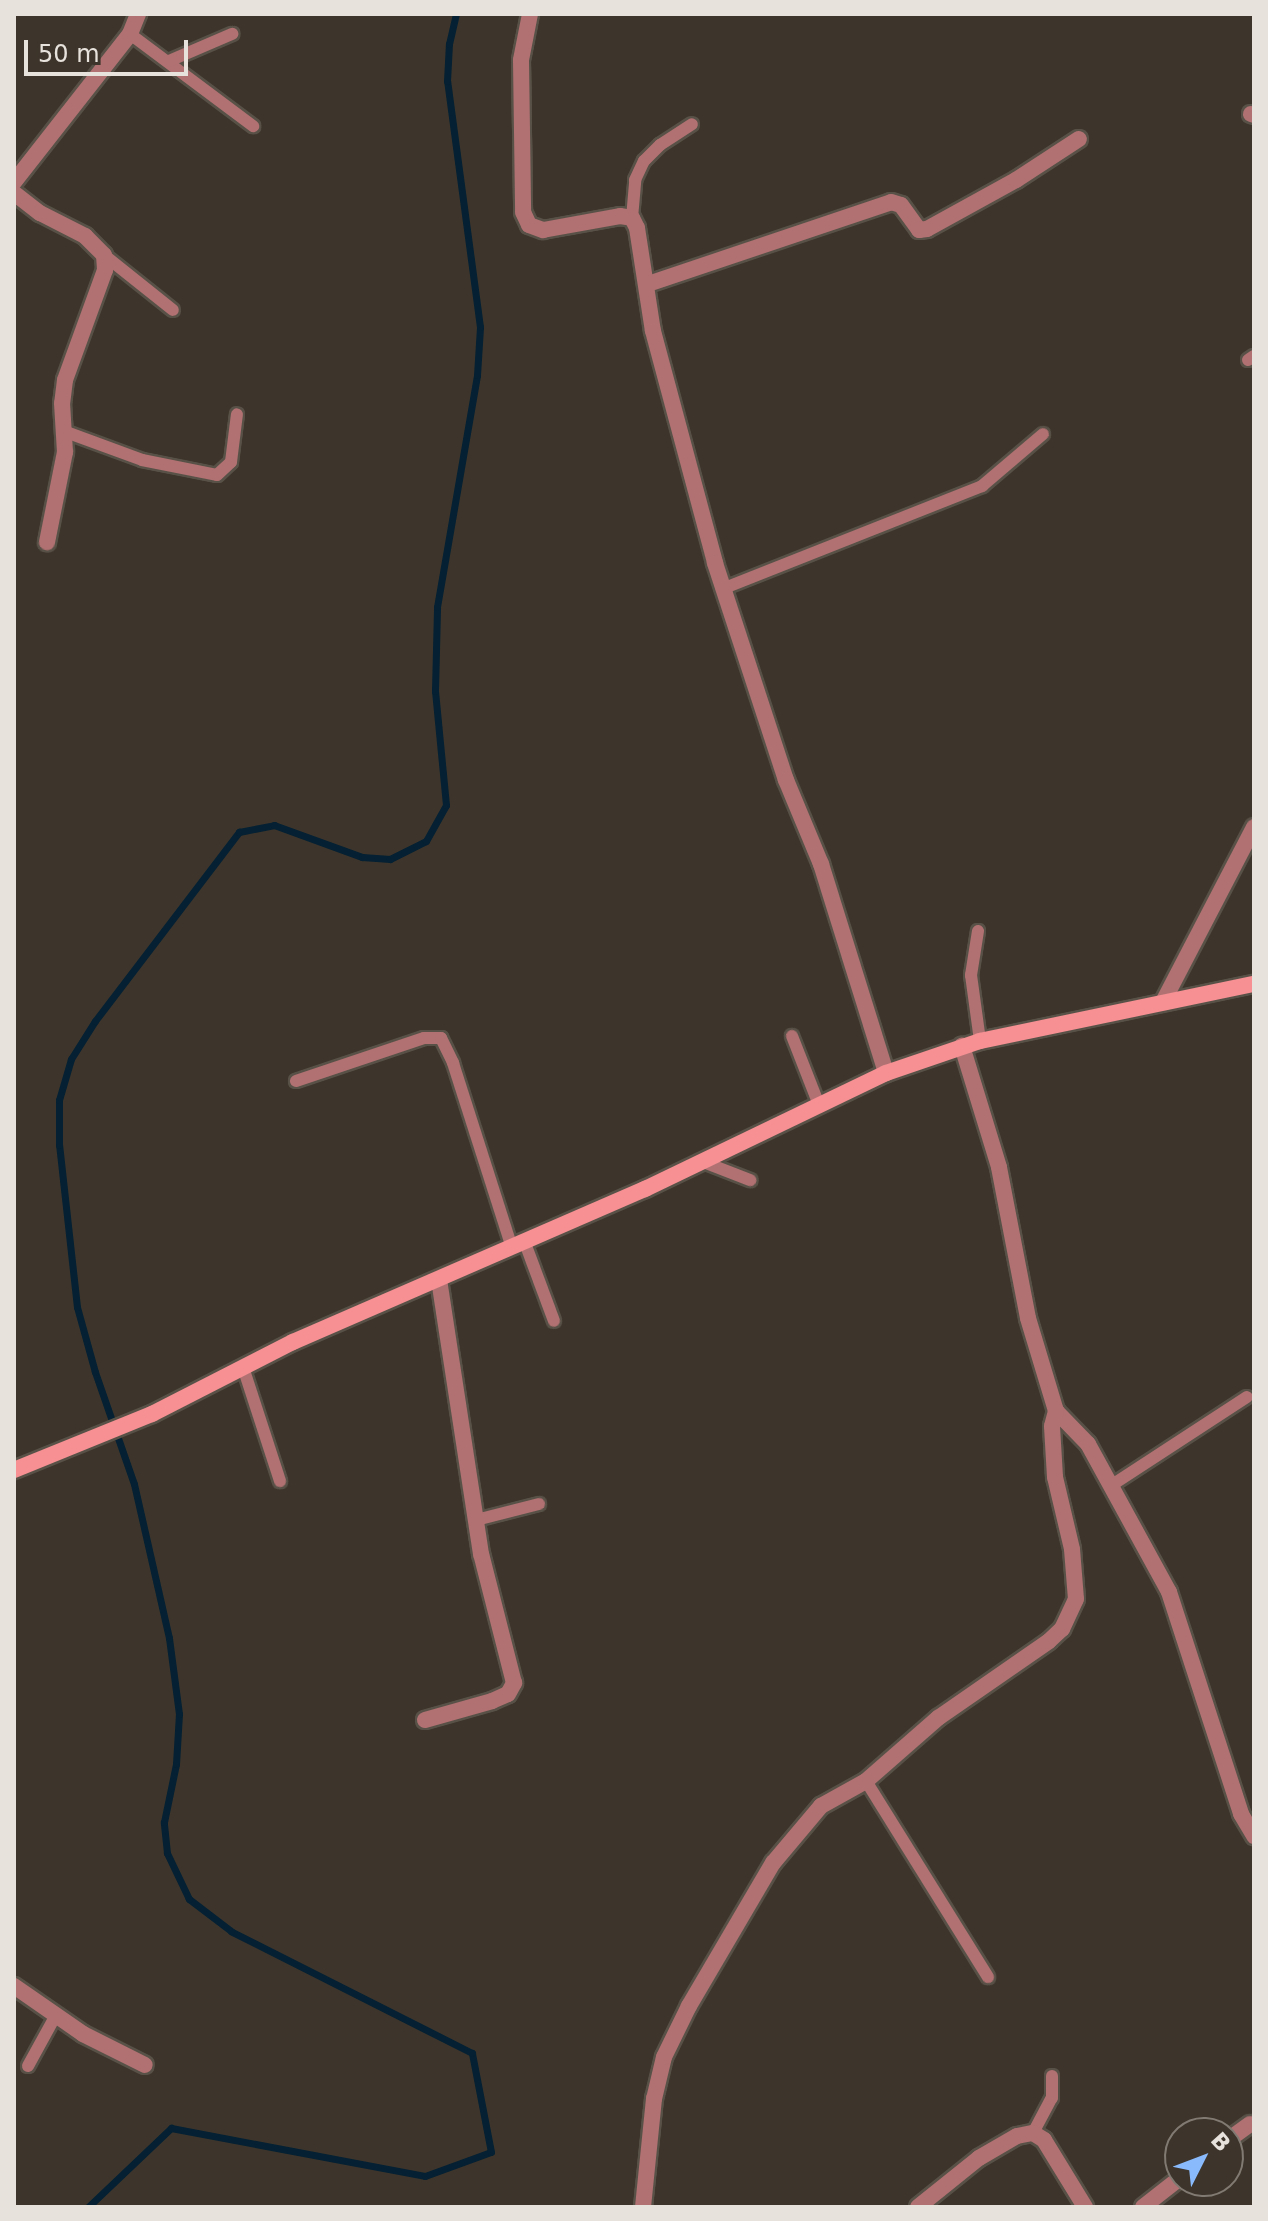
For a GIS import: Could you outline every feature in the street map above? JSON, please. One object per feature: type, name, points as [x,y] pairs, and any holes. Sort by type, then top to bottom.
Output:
[{"type":"street","points":[[14,182],[130,34],[138,14]]},
{"type":"street","points":[[530,14],[521,60],[523,212],[529,225],[543,230],[620,216],[632,218],[668,393],[722,589],[786,780],[821,864],[886,1073]]},
{"type":"street","points":[[648,284],[891,202],[901,205],[919,230],[927,229],[1016,180],[1079,139]]},
{"type":"street","points":[[14,193],[40,213],[85,236],[104,255],[105,270],[65,380],[62,403],[66,432],[47,542]]},
{"type":"street","points":[[1163,1002],[1254,827]]},
{"type":"street","points":[[14,1470],[152,1414],[293,1342],[439,1281],[886,1073],[980,1041],[1254,984]]},
{"type":"street","points":[[962,1046],[999,1167],[1028,1318],[1056,1411],[1088,1444],[1169,1592],[1241,1814],[1254,1836]]},
{"type":"street","points":[[425,1720],[492,1701],[512,1689],[514,1683],[476,1520],[439,1281]]},
{"type":"street","points":[[643,2207],[654,2099],[664,2057],[689,2006],[773,1863],[821,1806],[866,1781],[938,1718],[1049,1641],[1071,1612],[1077,1582],[1055,1477],[1052,1426],[1056,1411]]},
{"type":"street","points":[[14,1986],[83,2034],[145,2065]]},
{"type":"street","points":[[1244,2128],[1250,2124]]},
{"type":"street","points":[[918,2207],[979,2158],[1017,2136],[1033,2133],[1044,2140],[1085,2207]]},
{"type":"street","points":[[1143,2207],[1164,2191]]},
{"type":"lane","points":[[130,34],[253,126]]},
{"type":"lane","points":[[169,61],[232,34]]},
{"type":"lane","points":[[632,218],[635,180],[644,161],[660,145],[692,124]]},
{"type":"lane","points":[[104,255],[173,310]]},
{"type":"lane","points":[[66,432],[142,460],[217,475],[231,462],[237,414]]},
{"type":"lane","points":[[722,589],[982,486],[1043,434]]},
{"type":"lane","points":[[978,931],[971,975],[980,1041]]},
{"type":"lane","points":[[792,1036],[819,1105]]},
{"type":"lane","points":[[296,1081],[424,1038],[441,1038],[453,1063],[518,1245],[554,1321]]},
{"type":"lane","points":[[701,1161],[750,1180]]},
{"type":"lane","points":[[243,1367],[280,1481]]},
{"type":"lane","points":[[1112,1485],[1247,1397]]},
{"type":"lane","points":[[476,1520],[539,1504]]},
{"type":"lane","points":[[866,1781],[988,1977]]},
{"type":"lane","points":[[28,2066],[56,2015]]},
{"type":"lane","points":[[1033,2133],[1052,2098],[1052,2076]]},
{"type":"waterway","points":[[88,2207],[171,2128],[425,2176],[491,2152],[472,2053],[231,1931],[189,1899],[167,1853],[164,1822],[176,1764],[179,1714],[169,1638],[134,1484],[95,1372],[77,1307],[59,1145],[59,1100],[71,1059],[95,1021],[239,832],[274,825],[362,857],[390,859],[426,841],[446,805],[435,691],[437,607],[477,375],[480,327],[447,81],[449,44],[456,14]]}]
